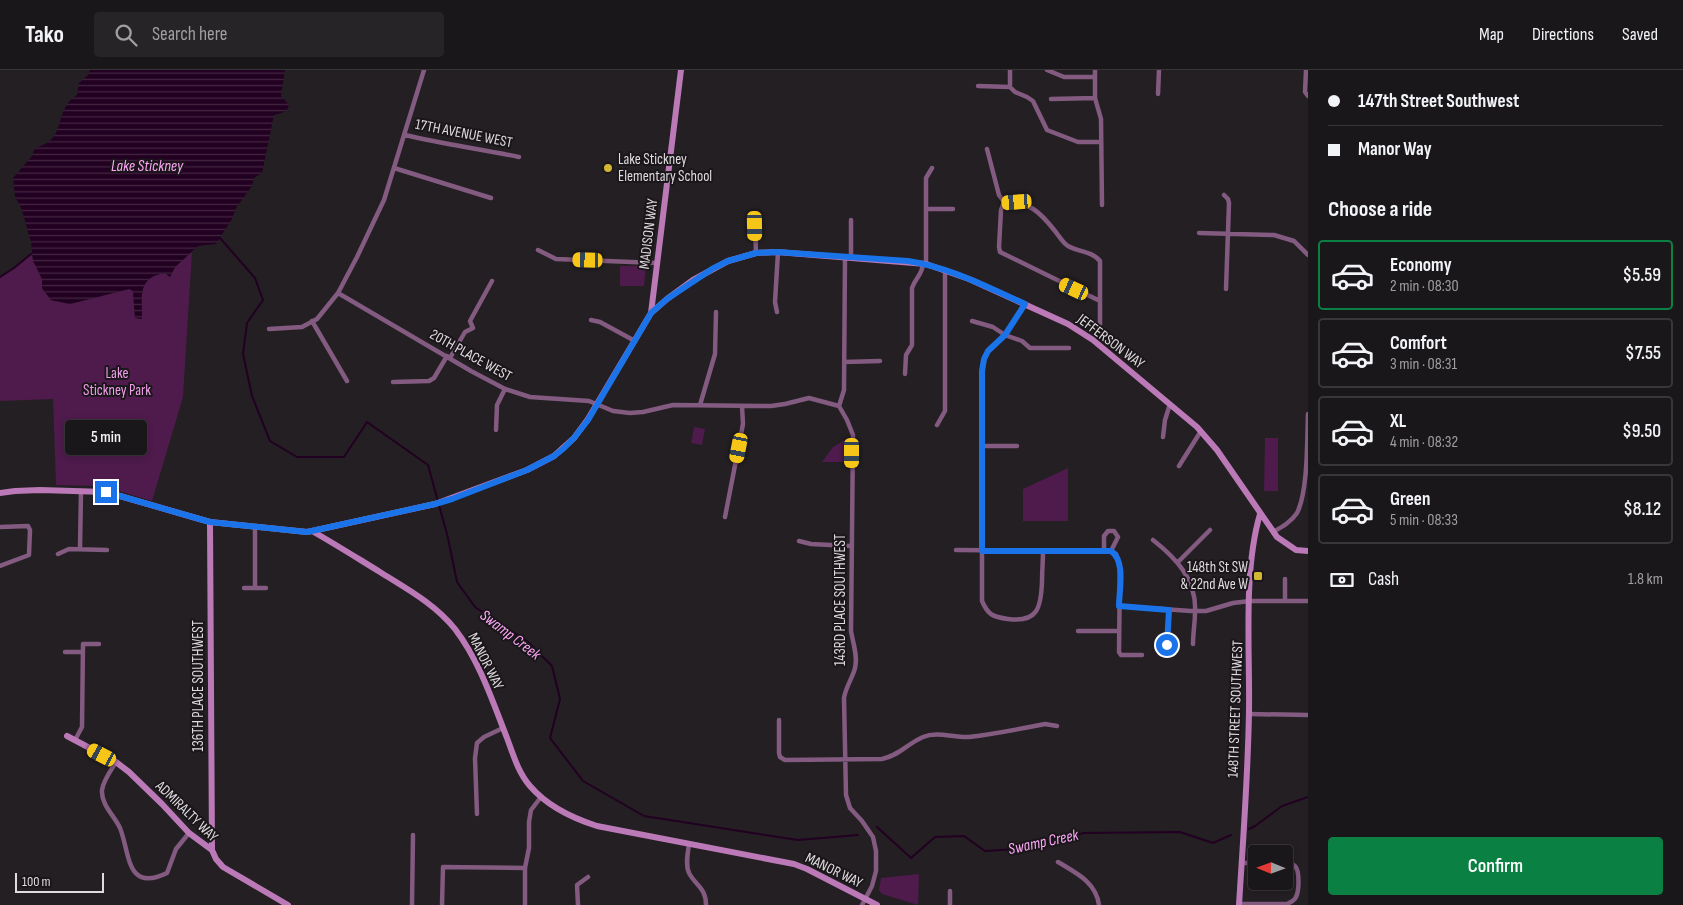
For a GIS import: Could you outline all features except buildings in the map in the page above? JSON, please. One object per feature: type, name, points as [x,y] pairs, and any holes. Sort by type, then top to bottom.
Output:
[{"type":"street","points":[[270,329],[302,327],[312,322],[317,319],[338,294],[384,200],[424,70]]},
{"type":"street","name":"MADISON WAY","points":[[651,313],[681,70]]},
{"type":"street","points":[[1010,70],[1010,87]]},
{"type":"street","points":[[1047,70],[1064,76],[1095,77]]},
{"type":"street","points":[[1095,70],[1095,98],[1101,119],[1102,205]]},
{"type":"street","points":[[1158,70],[1158,94]]},
{"type":"street","points":[[1306,70],[1305,92],[1307,96]]},
{"type":"street","points":[[978,86],[1010,87],[1032,101],[1047,130],[1078,142],[1101,142]]},
{"type":"street","points":[[1051,99],[1095,98]]},
{"type":"street","name":"17TH AVENUE WEST","points":[[405,135],[519,157]]},
{"type":"street","points":[[988,149],[999,195],[1004,202]]},
{"type":"street","points":[[394,168],[491,198]]},
{"type":"street","points":[[905,374],[906,355],[912,345],[912,288],[921,274],[924,264],[926,178],[932,168]]},
{"type":"street","points":[[1224,195],[1229,203],[1226,289]]},
{"type":"street","points":[[1004,202],[1000,210],[1000,252],[1100,301]]},
{"type":"street","points":[[1004,202],[1017,202],[1028,205],[1039,213],[1068,246],[1097,258],[1101,266],[1100,324],[1093,340]]},
{"type":"street","points":[[926,209],[953,209]]},
{"type":"street","points":[[756,253],[755,226],[759,217]]},
{"type":"street","points":[[839,406],[844,390],[851,220]]},
{"type":"street","points":[[1200,233],[1274,235],[1284,237],[1294,242],[1308,255]]},
{"type":"street","points":[[538,250],[556,259],[657,263]]},
{"type":"street","points":[[777,312],[778,252]]},
{"type":"street","name":"JEFFERSON WAY","points":[[312,531],[452,499],[527,470],[554,456],[574,438],[598,405],[651,313],[667,299],[712,269],[728,261],[756,253],[778,252],[924,264],[945,270],[1068,324],[1093,340],[1201,431],[1217,450],[1273,532],[1284,543],[1296,550],[1308,551]]},
{"type":"street","points":[[937,425],[945,411],[945,270]]},
{"type":"street","points":[[393,382],[429,381],[434,378],[466,332],[473,328],[470,321],[492,280]]},
{"type":"street","name":"20TH PLACE WEST","points":[[338,294],[505,390],[530,397],[589,400],[613,411],[630,413],[673,405],[742,406],[785,404],[808,398],[839,406]]},
{"type":"street","points":[[1025,304],[1005,335],[988,351],[984,359],[982,371],[982,601],[987,611],[996,617],[1011,619],[1029,618],[1038,611],[1042,601],[1043,551]]},
{"type":"street","points":[[700,405],[715,354],[716,312]]},
{"type":"street","points":[[592,320],[600,322],[635,342]]},
{"type":"street","points":[[972,321],[993,327],[1005,335],[1022,341],[1030,348],[1069,348]]},
{"type":"street","points":[[312,322],[348,381]]},
{"type":"street","points":[[844,362],[880,362]]},
{"type":"street","points":[[496,430],[497,405],[505,390]]},
{"type":"street","points":[[1163,437],[1165,420],[1170,404]]},
{"type":"street","points":[[725,517],[743,424],[742,406]]},
{"type":"street","name":"143RD PLACE SOUTHWEST","points":[[839,406],[853,435],[851,632],[855,651],[855,668],[846,687],[844,698],[846,795],[850,808],[873,837],[876,851],[876,871],[872,886],[864,902]]},
{"type":"street","points":[[1273,532],[1291,520],[1298,512],[1304,493],[1308,414]]},
{"type":"street","points":[[1178,466],[1201,431]]},
{"type":"street","points":[[982,446],[1017,446]]},
{"type":"street","name":"MANOR WAY","points":[[0,493],[15,491],[106,492],[210,522],[312,531],[421,597],[453,628],[468,647],[483,676],[519,769],[529,785],[541,797],[563,812],[597,826],[794,864],[808,869],[864,902],[877,905]]},
{"type":"street","points":[[80,549],[81,491]]},
{"type":"street","name":"148TH STREET SOUTHWEST","points":[[1239,904],[1249,714],[1250,601],[1253,547],[1260,514]]},
{"type":"street","name":"136TH PLACE SOUTHWEST","points":[[210,522],[212,850]]},
{"type":"street","points":[[0,527],[28,526],[30,530],[30,555],[0,566]]},
{"type":"street","points":[[255,527],[255,588]]},
{"type":"street","points":[[1178,562],[1210,530]]},
{"type":"street","points":[[1104,551],[1104,536],[1108,531],[1114,531],[1118,537],[1111,551]]},
{"type":"street","points":[[1153,540],[1178,562],[1190,584],[1196,611],[1193,644]]},
{"type":"street","points":[[799,541],[811,544],[852,546]]},
{"type":"street","points":[[58,554],[70,549],[107,550]]},
{"type":"street","points":[[956,550],[1111,551],[1116,554],[1120,565],[1118,631],[1120,655],[1142,655]]},
{"type":"street","points":[[1285,579],[1285,602]]},
{"type":"street","points":[[244,588],[266,588]]},
{"type":"street","points":[[1119,606],[1196,611],[1250,601],[1308,601]]},
{"type":"street","points":[[1167,645],[1169,610]]},
{"type":"street","points":[[1078,631],[1118,631]]},
{"type":"street","points":[[74,740],[82,727],[83,644],[99,644]]},
{"type":"street","points":[[65,652],[83,652]]},
{"type":"street","points":[[1249,714],[1308,715]]},
{"type":"street","points":[[779,720],[779,753],[783,759],[882,759],[895,756],[923,737],[938,734],[956,738],[1046,724],[1057,726]]},
{"type":"street","points":[[477,814],[475,758],[477,744],[484,737],[503,728]]},
{"type":"street","name":"ADMIRALTY WAY","points":[[67,736],[116,762],[129,772],[188,833],[212,850],[223,868],[288,905]]},
{"type":"street","points":[[116,762],[102,789],[103,799],[119,826],[130,865],[135,872],[150,878],[167,873],[176,849],[188,833]]},
{"type":"street","points":[[525,905],[525,868],[529,848],[529,822],[531,810],[541,797]]},
{"type":"street","points":[[412,905],[413,835]]},
{"type":"street","points":[[689,844],[686,860],[689,872],[701,886],[706,897],[706,905]]},
{"type":"street","points":[[1058,862],[1087,881],[1094,888],[1098,905]]},
{"type":"street","points":[[1242,862],[1248,862]]},
{"type":"street","points":[[1239,904],[1287,904],[1293,902],[1298,894],[1297,870],[1293,864]]},
{"type":"street","points":[[442,905],[443,867],[525,868]]},
{"type":"street","points":[[578,905],[578,885],[588,877]]},
{"type":"street","points":[[950,891],[950,905]]},
{"type":"green space","name":"Lake Stickney Park","points":[[192,252],[183,397],[152,501],[102,486],[56,485],[53,399],[0,401],[0,277],[31,254],[42,279],[42,288],[51,300],[70,304],[129,289],[133,291],[135,318],[141,319],[142,296],[145,284],[156,275],[165,273],[170,277],[175,267]]},
{"type":"green space","points":[[620,266],[646,266],[644,286],[620,286]]},
{"type":"green space","points":[[694,427],[705,429],[702,445],[691,443]]},
{"type":"green space","points":[[848,438],[848,462],[822,462],[833,447]]},
{"type":"green space","points":[[1265,438],[1278,438],[1278,491],[1264,491]]},
{"type":"green space","points":[[1068,468],[1068,521],[1023,521],[1023,489]]},
{"type":"green space","points":[[919,874],[918,905],[882,894],[879,890],[881,878]]},
{"type":"water","name":"Lake Stickney","points":[[90,70],[285,70],[281,96],[289,105],[285,111],[274,115],[262,173],[254,178],[252,186],[236,208],[232,219],[216,244],[198,246],[175,267],[170,277],[165,273],[156,275],[145,284],[142,296],[142,319],[135,318],[133,291],[129,289],[70,304],[51,300],[42,288],[42,279],[33,261],[31,242],[22,210],[15,196],[13,178],[32,156],[35,148],[44,145],[55,135],[64,110],[77,95],[79,83],[88,75]]},
{"type":"waterway","name":"Swamp Creek","points":[[220,238],[255,278],[263,300],[247,323],[243,354],[252,396],[270,441],[297,457],[344,457],[367,422],[428,465],[448,538],[457,582],[475,607],[528,642],[552,666],[560,699],[550,738],[583,781],[644,816],[798,840],[858,835]]},
{"type":"waterway","points":[[0,277],[31,254]]},
{"type":"waterway","name":"Swamp Creek","points":[[1249,829],[1282,806],[1308,797]]},
{"type":"waterway","name":"Swamp Creek","points":[[877,827],[911,858],[935,837],[964,836],[985,851],[1019,849],[1084,833],[1180,832],[1213,843],[1231,835]]},
{"type":"place","name":"Lake Stickney Elementary School","points":[[608,168]]},
{"type":"place","name":"148th St SW & 22nd Ave W","points":[[1258,576]]},
{"type":"route","points":[[106,492],[210,522],[307,532],[435,504],[527,470],[544,462],[563,449],[588,420],[651,313],[693,280],[712,269],[740,257],[756,253],[777,252],[908,261],[945,270],[1025,304],[1005,335],[993,345],[984,359],[982,371],[982,551],[1111,551],[1116,554],[1120,565],[1119,606],[1169,610],[1167,645]]}]
